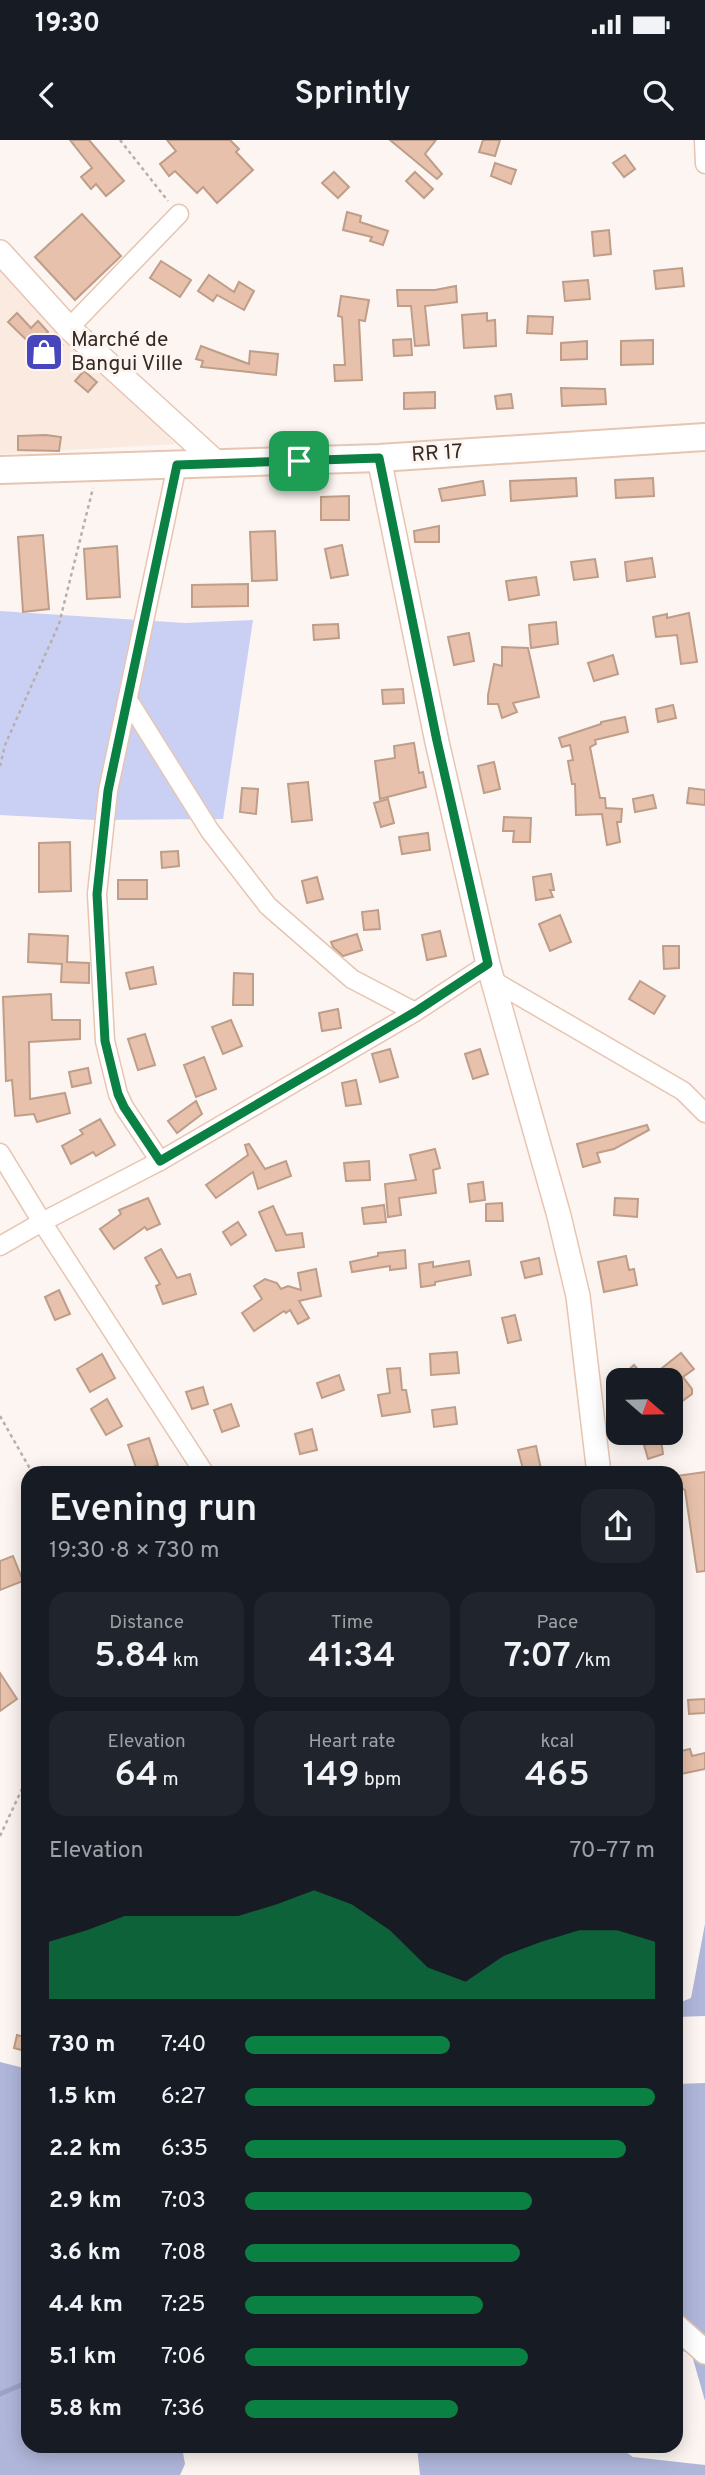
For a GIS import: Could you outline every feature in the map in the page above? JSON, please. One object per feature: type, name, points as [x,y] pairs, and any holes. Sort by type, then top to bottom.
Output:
[{"type":"main road","name":"RR 17","points":[[0,470],[379,458],[705,437]]},
{"type":"street","points":[[704,140],[705,164]]},
{"type":"street","points":[[69,328],[179,214]]},
{"type":"street","points":[[0,252],[69,328],[218,464]]},
{"type":"street","points":[[379,458],[437,741],[490,972],[559,1216],[578,1296],[598,1466]]},
{"type":"street","points":[[160,1161],[118,1094],[105,1041],[97,894],[108,791],[177,465]]},
{"type":"street","points":[[128,700],[210,831],[268,906],[352,979],[415,1012]]},
{"type":"street","points":[[0,1246],[160,1161],[415,1012],[490,972]]},
{"type":"street","points":[[490,972],[683,1091],[705,1113]]},
{"type":"street","points":[[0,1153],[200,1466]]},
{"type":"street","points":[[683,2332],[705,2352]]},
{"type":"path","points":[[120,140],[179,214]]},
{"type":"path","points":[[0,766],[5,745],[59,624],[98,468]]},
{"type":"path","points":[[0,1416],[28,1466]]},
{"type":"path","points":[[0,1836],[21,1792]]},
{"type":"shaded area","name":"Marché de Bangui Ville","points":[[0,261],[175,444],[0,454]]},
{"type":"shaded area","points":[[0,611],[185,623],[253,620],[223,819],[94,820],[0,815]]},
{"type":"shaded area","points":[[705,1924],[705,2016],[683,2017],[683,2001],[691,1998]]},
{"type":"shaded area","points":[[0,2062],[21,2067],[21,2453],[183,2453],[185,2464],[180,2475],[0,2475]]},
{"type":"shaded area","points":[[705,2083],[705,2401],[691,2352],[683,2351],[683,2084]]},
{"type":"shaded area","points":[[418,2453],[627,2453],[633,2457],[705,2465],[705,2475],[420,2475]]},
{"type":"building","points":[[70,140],[89,140],[124,181],[106,196],[96,184],[91,189],[81,177],[92,168]]},
{"type":"building","points":[[167,140],[230,140],[239,149],[236,152],[253,170],[217,203],[203,187],[197,193],[175,171],[169,176],[160,164],[176,151]]},
{"type":"building","points":[[390,140],[436,140],[425,154],[442,174],[437,179]]},
{"type":"building","points":[[483,140],[500,140],[495,156],[479,152]]},
{"type":"building","points":[[625,155],[635,169],[624,177],[613,163]]},
{"type":"building","points":[[495,163],[516,170],[511,184],[491,176]]},
{"type":"building","points":[[334,172],[349,187],[338,198],[322,183]]},
{"type":"building","points":[[415,172],[433,189],[424,198],[406,181]]},
{"type":"building","points":[[347,212],[361,216],[360,222],[388,231],[383,245],[370,241],[372,237],[343,230]]},
{"type":"building","points":[[82,214],[121,256],[75,300],[35,257]]},
{"type":"building","points":[[609,230],[611,254],[594,256],[592,232]]},
{"type":"building","points":[[161,261],[191,280],[180,297],[150,278]]},
{"type":"building","points":[[682,268],[684,286],[656,289],[654,271]]},
{"type":"building","points":[[209,275],[234,292],[239,282],[254,291],[244,310],[217,295],[213,301],[198,291]]},
{"type":"building","points":[[588,280],[590,299],[565,301],[563,282]]},
{"type":"building","points":[[456,286],[457,302],[425,306],[429,345],[415,346],[411,306],[398,306],[397,290],[435,290]]},
{"type":"building","points":[[341,296],[369,300],[365,321],[359,320],[362,380],[335,381],[334,365],[345,365],[342,317],[338,316]]},
{"type":"building","points":[[17,313],[31,328],[38,321],[48,332],[42,337],[62,345],[46,359],[8,322]]},
{"type":"building","points":[[487,313],[487,321],[495,320],[496,346],[464,348],[462,315]]},
{"type":"building","points":[[528,316],[553,317],[552,334],[527,333]]},
{"type":"building","points":[[411,339],[412,355],[394,356],[393,340]]},
{"type":"building","points":[[653,340],[653,364],[621,365],[621,341]]},
{"type":"building","points":[[587,341],[587,359],[561,360],[561,343]]},
{"type":"building","points":[[201,346],[249,364],[250,351],[278,354],[276,375],[201,367],[203,361],[196,359]]},
{"type":"building","points":[[84,371],[97,382],[88,392],[75,381]]},
{"type":"building","points":[[561,388],[605,389],[606,404],[562,406]]},
{"type":"building","points":[[435,392],[435,408],[404,409],[404,393]]},
{"type":"building","points":[[511,394],[513,408],[497,409],[495,396]]},
{"type":"building","points":[[18,436],[61,437],[59,451],[18,450]]},
{"type":"building","points":[[576,478],[577,496],[511,501],[510,481]]},
{"type":"building","points":[[653,478],[654,496],[616,498],[615,480]]},
{"type":"building","points":[[483,481],[485,495],[442,501],[439,489]]},
{"type":"building","points":[[349,496],[349,520],[321,520],[321,497]]},
{"type":"building","points":[[439,526],[439,542],[415,542],[414,531]]},
{"type":"building","points":[[275,531],[277,580],[252,581],[250,532]]},
{"type":"building","points":[[43,535],[49,609],[23,612],[18,537]]},
{"type":"building","points":[[342,545],[348,575],[331,578],[325,549]]},
{"type":"building","points":[[117,546],[120,597],[87,599],[84,549]]},
{"type":"building","points":[[652,558],[655,577],[627,581],[625,562]]},
{"type":"building","points":[[595,559],[598,577],[574,580],[571,562]]},
{"type":"building","points":[[536,577],[539,595],[509,600],[506,581]]},
{"type":"building","points":[[248,584],[248,606],[192,607],[192,585]]},
{"type":"building","points":[[689,613],[697,662],[681,664],[677,635],[656,637],[653,617],[667,614],[667,618]]},
{"type":"building","points":[[556,622],[558,644],[531,648],[529,625]]},
{"type":"building","points":[[338,624],[339,638],[314,640],[313,625]]},
{"type":"building","points":[[469,633],[474,661],[454,665],[448,637]]},
{"type":"building","points":[[502,647],[528,648],[539,697],[513,703],[517,712],[502,718],[498,704],[488,704],[488,695],[494,664],[502,666]]},
{"type":"building","points":[[613,655],[618,674],[594,681],[588,663]]},
{"type":"building","points":[[403,689],[404,703],[383,704],[382,690]]},
{"type":"building","points":[[673,705],[676,718],[658,722],[656,709]]},
{"type":"building","points":[[625,717],[628,732],[595,740],[596,744],[590,747],[600,798],[605,798],[606,808],[622,809],[621,822],[617,822],[620,842],[607,845],[602,814],[576,815],[575,784],[572,784],[568,761],[573,760],[570,745],[562,747],[559,738],[601,722]]},
{"type":"building","points":[[414,743],[419,773],[423,772],[426,787],[380,799],[375,761],[395,758],[394,746]]},
{"type":"building","points":[[494,762],[500,789],[484,793],[478,766]]},
{"type":"building","points":[[308,782],[312,820],[292,822],[288,784]]},
{"type":"building","points":[[242,788],[258,789],[256,814],[240,812]]},
{"type":"building","points":[[689,788],[705,790],[705,805],[687,803]]},
{"type":"building","points":[[653,795],[656,808],[635,812],[633,799]]},
{"type":"building","points":[[388,799],[394,823],[381,827],[374,803]]},
{"type":"building","points":[[504,817],[531,818],[530,842],[513,842],[514,831],[503,831]]},
{"type":"building","points":[[428,833],[430,850],[402,854],[399,837]]},
{"type":"building","points":[[70,842],[71,891],[39,892],[39,843]]},
{"type":"building","points":[[178,851],[179,866],[162,868],[161,852]]},
{"type":"building","points":[[551,874],[554,890],[550,890],[553,897],[536,900],[533,877]]},
{"type":"building","points":[[317,877],[323,899],[307,903],[302,881]]},
{"type":"building","points":[[118,880],[147,880],[147,899],[118,899]]},
{"type":"building","points":[[378,910],[380,929],[364,930],[362,912]]},
{"type":"building","points":[[560,915],[571,942],[550,951],[539,924]]},
{"type":"building","points":[[440,931],[446,956],[427,960],[422,935]]},
{"type":"building","points":[[29,934],[68,936],[67,962],[89,963],[89,983],[61,982],[62,964],[28,962]]},
{"type":"building","points":[[357,934],[362,950],[343,956],[333,947],[331,942]]},
{"type":"building","points":[[663,946],[679,946],[679,968],[664,969]]},
{"type":"building","points":[[153,967],[156,984],[130,989],[126,973]]},
{"type":"building","points":[[234,973],[253,974],[253,1005],[233,1005]]},
{"type":"building","points":[[640,981],[665,996],[654,1014],[629,999]]},
{"type":"building","points":[[51,994],[52,1020],[80,1020],[80,1039],[29,1042],[30,1099],[65,1093],[70,1113],[37,1122],[34,1114],[15,1116],[12,1080],[6,1081],[3,997]]},
{"type":"building","points":[[338,1009],[341,1028],[322,1031],[319,1013]]},
{"type":"building","points":[[231,1020],[242,1046],[223,1054],[212,1027]]},
{"type":"building","points":[[145,1034],[155,1065],[138,1070],[128,1039]]},
{"type":"building","points":[[390,1049],[398,1077],[380,1082],[372,1054]]},
{"type":"building","points":[[480,1049],[488,1074],[473,1079],[465,1054]]},
{"type":"building","points":[[204,1057],[216,1089],[196,1097],[184,1065]]},
{"type":"building","points":[[88,1068],[91,1083],[72,1087],[69,1072]]},
{"type":"building","points":[[356,1080],[361,1104],[346,1106],[342,1083]]},
{"type":"building","points":[[196,1101],[202,1114],[177,1133],[168,1121]]},
{"type":"building","points":[[100,1119],[115,1145],[96,1156],[93,1152],[71,1164],[62,1146],[83,1134],[80,1130]]},
{"type":"building","points":[[647,1125],[649,1130],[614,1149],[597,1153],[600,1162],[583,1167],[577,1144]]},
{"type":"building","points":[[249,1144],[265,1169],[286,1161],[291,1176],[258,1189],[253,1172],[216,1198],[206,1185],[248,1155],[245,1145]]},
{"type":"building","points":[[435,1149],[440,1168],[433,1170],[436,1193],[399,1198],[401,1215],[388,1217],[385,1184],[416,1180],[410,1155]]},
{"type":"building","points":[[369,1161],[370,1180],[346,1181],[344,1163]]},
{"type":"building","points":[[483,1182],[485,1200],[470,1202],[468,1184]]},
{"type":"building","points":[[148,1198],[160,1224],[147,1230],[145,1227],[114,1249],[100,1229],[121,1214],[119,1210]]},
{"type":"building","points":[[615,1198],[638,1199],[637,1217],[614,1215]]},
{"type":"building","points":[[502,1203],[503,1221],[486,1221],[486,1204]]},
{"type":"building","points":[[384,1205],[386,1222],[364,1224],[362,1208]]},
{"type":"building","points":[[273,1206],[286,1235],[302,1233],[304,1247],[276,1251],[259,1212]]},
{"type":"building","points":[[238,1222],[246,1235],[231,1245],[223,1232]]},
{"type":"building","points":[[161,1249],[177,1278],[190,1274],[196,1294],[163,1304],[156,1286],[160,1284],[145,1258]]},
{"type":"building","points":[[405,1250],[406,1268],[390,1270],[390,1266],[352,1272],[350,1262],[378,1256],[378,1253]]},
{"type":"building","points":[[626,1256],[629,1270],[634,1269],[637,1285],[604,1292],[598,1262]]},
{"type":"building","points":[[539,1258],[542,1274],[525,1278],[521,1262]]},
{"type":"building","points":[[469,1261],[471,1275],[421,1287],[419,1264],[433,1262],[433,1267]]},
{"type":"building","points":[[316,1269],[321,1296],[299,1301],[309,1318],[298,1324],[290,1310],[286,1313],[284,1311],[254,1331],[242,1313],[262,1299],[254,1286],[265,1279],[277,1283],[281,1289],[288,1286],[301,1290],[298,1273]]},
{"type":"building","points":[[59,1290],[70,1314],[55,1320],[45,1297]]},
{"type":"building","points":[[515,1315],[521,1340],[508,1343],[502,1318]]},
{"type":"building","points":[[457,1352],[459,1373],[431,1375],[430,1354]]},
{"type":"building","points":[[681,1353],[694,1369],[683,1377],[683,1368],[662,1368]]},
{"type":"building","points":[[102,1354],[115,1378],[90,1392],[77,1369]]},
{"type":"building","points":[[400,1368],[402,1390],[406,1390],[410,1412],[382,1416],[378,1395],[390,1393],[387,1369]]},
{"type":"building","points":[[339,1375],[344,1390],[322,1398],[317,1383]]},
{"type":"building","points":[[683,1377],[692,1389],[692,1394],[683,1401]]},
{"type":"building","points":[[203,1387],[208,1404],[192,1409],[186,1392]]},
{"type":"building","points":[[107,1399],[122,1426],[106,1435],[91,1409]]},
{"type":"building","points":[[231,1404],[239,1426],[222,1432],[214,1410]]},
{"type":"building","points":[[455,1407],[457,1424],[434,1427],[432,1410]]},
{"type":"building","points":[[312,1429],[317,1450],[300,1454],[295,1434]]},
{"type":"building","points":[[149,1438],[158,1465],[136,1466],[128,1445]]},
{"type":"building","points":[[536,1446],[540,1466],[522,1466],[518,1450]]},
{"type":"building","points":[[644,1446],[662,1446],[663,1454],[648,1459]]},
{"type":"building","points":[[705,1472],[705,1571],[697,1572],[683,1475]]},
{"type":"building","points":[[13,1556],[21,1582],[0,1590],[0,1561]]},
{"type":"building","points":[[0,1673],[17,1699],[0,1711]]},
{"type":"building","points":[[705,1699],[705,1713],[689,1714],[688,1700]]},
{"type":"building","points":[[690,1749],[692,1756],[705,1753],[705,1769],[683,1774],[683,1750]]},
{"type":"building","points":[[17,2035],[21,2036],[21,2050],[14,2048]]},
{"type":"waterway","points":[[0,2394],[21,2385]]},
{"type":"place","name":"Marché de Bangui Ville","points":[[44,352]]},
{"type":"route","points":[[379,458],[437,741],[488,964],[415,1012],[160,1161],[118,1094],[105,1041],[97,894],[108,791],[177,465],[299,461],[379,458]]}]
